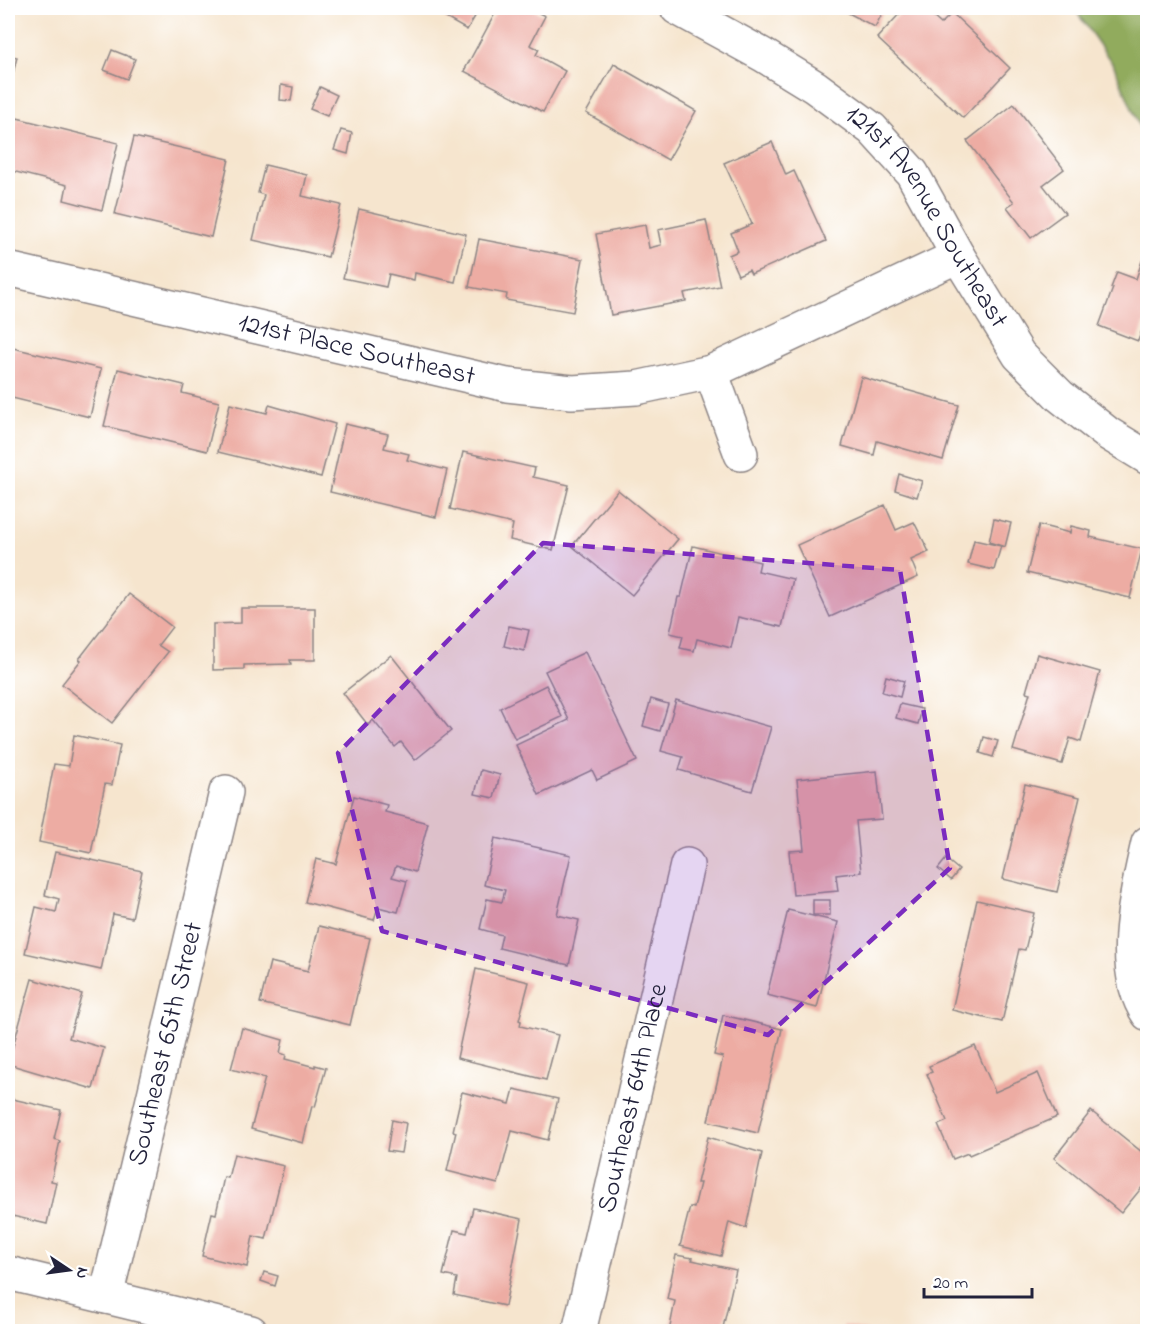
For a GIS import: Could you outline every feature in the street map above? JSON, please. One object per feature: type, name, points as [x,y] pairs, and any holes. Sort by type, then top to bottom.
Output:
[{"type":"street","name":"121st Avenue Southeast","points":[[676,8],[807,81],[873,129],[912,173],[958,256],[1019,355],[1060,396],[1107,433],[1148,458]]},
{"type":"street","name":"121st Place Southeast","points":[[8,269],[507,385],[572,392],[636,388],[711,372],[958,256]]},
{"type":"street","points":[[711,372],[741,454]]},
{"type":"street","name":"Southeast 65th Street","points":[[106,1297],[226,792]]},
{"type":"street","points":[[1148,843],[1132,912],[1132,966],[1139,1001],[1148,1014]]},
{"type":"street","name":"Southeast 64th Place","points":[[579,1332],[687,865]]},
{"type":"street","points":[[8,1273],[251,1332]]},
{"type":"highlighted area","points":[[543,543],[900,570],[950,868],[768,1035],[382,931],[338,753]]},
{"type":"green space","points":[[1074,8],[1147,8],[1147,144],[1114,66]]},
{"type":"building","points":[[428,8],[480,8],[467,30]]},
{"type":"building","points":[[498,8],[529,8],[545,16],[530,45],[539,49],[536,55],[565,71],[543,112],[464,71]]},
{"type":"building","points":[[839,8],[885,8],[875,27]]},
{"type":"building","points":[[905,8],[923,8],[941,24],[952,13],[1010,68],[963,118],[877,38]]},
{"type":"building","points":[[112,50],[135,59],[127,79],[104,70]]},
{"type":"building","points":[[8,55],[17,57],[8,95]]},
{"type":"building","points":[[614,64],[696,111],[668,160],[586,113]]},
{"type":"building","points":[[281,85],[293,87],[291,101],[280,100]]},
{"type":"building","points":[[320,87],[337,95],[327,116],[310,109]]},
{"type":"building","points":[[1014,104],[1064,169],[1043,185],[1065,213],[1031,238],[1007,207],[1014,202],[967,141]]},
{"type":"building","points":[[17,118],[118,143],[102,210],[64,200],[67,185],[8,170],[8,157]]},
{"type":"building","points":[[341,130],[352,133],[348,154],[334,150]]},
{"type":"building","points":[[134,137],[229,159],[211,237],[115,214]]},
{"type":"building","points":[[772,142],[786,175],[794,171],[826,241],[751,274],[749,270],[738,275],[729,255],[738,251],[731,233],[752,224],[724,163]]},
{"type":"building","points":[[265,165],[307,175],[302,196],[341,205],[328,257],[253,240],[264,195],[258,193]]},
{"type":"building","points":[[359,209],[466,234],[455,282],[415,273],[414,280],[389,274],[386,287],[343,278]]},
{"type":"building","points":[[706,220],[720,286],[684,293],[686,301],[611,315],[596,234],[645,225],[649,248],[661,245],[658,230]]},
{"type":"building","points":[[479,239],[583,259],[573,312],[506,300],[507,294],[469,287]]},
{"type":"building","points":[[1142,261],[1148,263],[1148,323],[1145,322],[1138,341],[1099,326],[1117,272],[1136,279]]},
{"type":"building","points":[[13,348],[101,369],[90,417],[8,397],[8,370]]},
{"type":"building","points":[[118,369],[184,385],[182,393],[219,402],[207,451],[104,426]]},
{"type":"building","points":[[861,377],[959,405],[943,460],[877,441],[874,455],[842,446]]},
{"type":"building","points":[[230,404],[267,413],[269,405],[335,424],[321,477],[218,452]]},
{"type":"building","points":[[345,424],[388,434],[384,448],[409,454],[407,460],[447,470],[436,517],[330,492]]},
{"type":"building","points":[[463,452],[535,468],[533,477],[569,485],[553,550],[510,540],[513,524],[450,509]]},
{"type":"building","points":[[899,474],[922,481],[917,497],[895,490]]},
{"type":"building","points":[[618,490],[678,539],[632,595],[572,546]]},
{"type":"building","points":[[885,505],[896,530],[914,522],[929,552],[911,560],[918,577],[830,617],[797,545]]},
{"type":"building","points":[[994,519],[1011,523],[1005,547],[989,542]]},
{"type":"building","points":[[1039,525],[1070,533],[1071,526],[1091,531],[1090,537],[1142,549],[1130,598],[1027,573]]},
{"type":"building","points":[[974,540],[1001,546],[994,570],[968,564]]},
{"type":"building","points":[[693,546],[760,562],[758,571],[793,579],[782,627],[738,617],[731,648],[697,639],[694,651],[680,648],[683,636],[670,633]]},
{"type":"building","points":[[129,594],[172,627],[158,645],[168,652],[112,723],[62,684]]},
{"type":"building","points":[[241,608],[315,608],[315,660],[290,660],[291,664],[244,665],[244,669],[213,670],[213,624],[241,623]]},
{"type":"building","points":[[509,626],[529,630],[524,651],[504,646]]},
{"type":"building","points":[[585,652],[637,761],[597,780],[592,770],[539,795],[516,745],[569,720],[545,671]]},
{"type":"building","points":[[1037,654],[1100,672],[1081,742],[1070,738],[1062,764],[1013,750],[1030,693],[1026,692]]},
{"type":"building","points":[[391,655],[451,731],[415,760],[401,742],[395,747],[373,720],[368,725],[343,693]]},
{"type":"building","points":[[886,676],[904,681],[900,697],[882,692]]},
{"type":"building","points":[[546,685],[562,717],[515,739],[500,708]]},
{"type":"building","points":[[651,699],[668,704],[660,731],[643,726]]},
{"type":"building","points":[[676,700],[771,727],[752,791],[679,770],[683,757],[661,751]]},
{"type":"building","points":[[900,704],[922,709],[918,724],[896,718]]},
{"type":"building","points":[[74,735],[120,745],[112,785],[105,784],[91,853],[39,842],[54,764],[69,766]]},
{"type":"building","points":[[984,737],[998,741],[993,757],[980,753]]},
{"type":"building","points":[[481,770],[500,775],[494,798],[475,794]]},
{"type":"building","points":[[877,771],[882,819],[856,821],[861,872],[836,875],[838,891],[793,895],[789,851],[804,850],[797,779]]},
{"type":"building","points":[[1025,784],[1080,797],[1057,892],[1003,879]]},
{"type":"building","points":[[354,796],[387,805],[385,812],[428,823],[415,872],[396,866],[392,877],[407,881],[398,912],[378,907],[374,920],[305,902],[316,859],[336,864]]},
{"type":"building","points":[[495,838],[571,855],[557,915],[579,920],[569,965],[499,948],[502,935],[480,929],[487,899],[502,902],[505,890],[484,885]]},
{"type":"building","points":[[55,852],[142,871],[132,918],[113,914],[101,970],[25,953],[36,907],[56,912],[59,899],[45,895]]},
{"type":"building","points":[[946,859],[959,870],[951,880],[938,869]]},
{"type":"building","points":[[813,900],[830,900],[830,915],[813,915]]},
{"type":"building","points":[[977,900],[1034,913],[1025,950],[1019,949],[1002,1022],[952,1010]]},
{"type":"building","points":[[788,910],[838,922],[817,1008],[767,995]]},
{"type":"building","points":[[319,926],[370,938],[350,1025],[260,1003],[270,962],[308,971]]},
{"type":"building","points":[[476,969],[529,982],[519,1020],[521,1021],[520,1026],[558,1035],[546,1080],[457,1058]]},
{"type":"building","points":[[32,979],[82,994],[69,1038],[104,1048],[93,1089],[8,1064]]},
{"type":"building","points":[[723,1015],[782,1029],[758,1133],[708,1121],[723,1057],[714,1055]]},
{"type":"building","points":[[242,1028],[283,1040],[280,1053],[286,1055],[285,1059],[326,1068],[315,1107],[312,1106],[303,1143],[251,1129],[265,1078],[231,1069]]},
{"type":"building","points":[[975,1046],[995,1092],[1038,1073],[1057,1117],[969,1155],[968,1153],[953,1159],[938,1125],[947,1121],[927,1074],[932,1072],[929,1066]]},
{"type":"building","points":[[514,1089],[558,1099],[548,1140],[512,1131],[498,1184],[447,1171],[462,1092],[510,1104]]},
{"type":"building","points":[[8,1098],[61,1110],[54,1139],[60,1141],[51,1181],[56,1182],[47,1224],[8,1215]]},
{"type":"building","points":[[1091,1111],[1142,1152],[1148,1141],[1148,1180],[1121,1213],[1054,1158]]},
{"type":"building","points":[[392,1120],[406,1123],[401,1153],[387,1151]]},
{"type":"building","points":[[708,1137],[762,1153],[746,1228],[729,1222],[721,1256],[680,1246],[690,1207],[694,1208],[700,1183],[697,1183]]},
{"type":"building","points":[[234,1154],[284,1166],[266,1239],[253,1236],[247,1267],[202,1256],[212,1213],[216,1214],[224,1177],[228,1178]]},
{"type":"building","points":[[473,1208],[522,1219],[505,1306],[454,1295],[457,1278],[443,1275],[454,1230],[467,1233]]},
{"type":"building","points":[[676,1255],[736,1270],[722,1332],[669,1332],[675,1301],[667,1299]]},
{"type":"building","points":[[264,1272],[278,1276],[275,1286],[261,1281]]},
{"type":"building","points":[[844,1325],[867,1331],[867,1332],[842,1332]]}]
